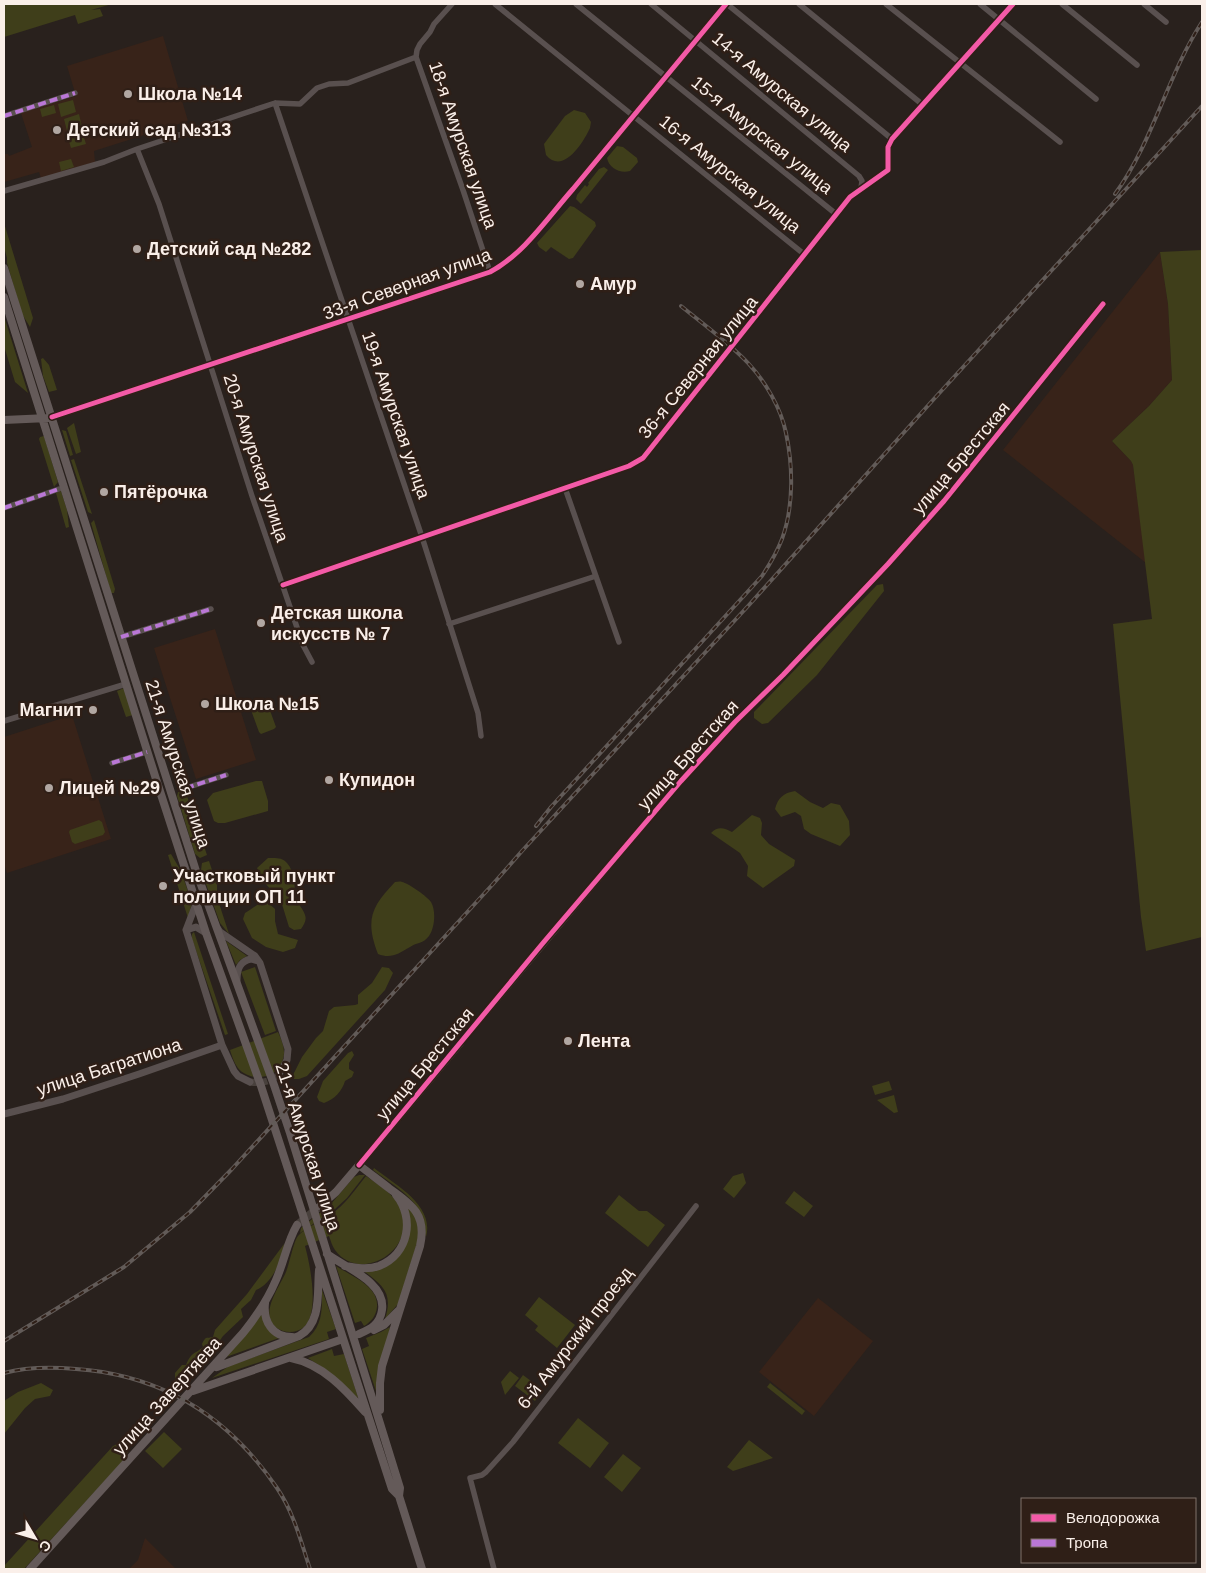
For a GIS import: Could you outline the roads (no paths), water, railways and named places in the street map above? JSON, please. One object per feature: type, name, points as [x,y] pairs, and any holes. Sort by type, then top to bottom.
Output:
[{"type":"main road","name":"21-я Амурская улица","points":[[4,268],[135,682],[214,922],[290,1133],[378,1415],[400,1488],[399,1496],[422,1569]]},
{"type":"main road","name":"21-я Амурская улица","points":[[4,297],[43,420],[62,489],[196,904],[244,1037],[319,1266],[340,1324],[392,1489],[399,1496]]},
{"type":"main road","points":[[4,420],[43,420],[52,417]]},
{"type":"main road","points":[[62,489],[73,485]]},
{"type":"main road","points":[[126,684],[135,682]]},
{"type":"main road","points":[[320,1206],[336,1192],[359,1165],[410,1203],[419,1216],[422,1228],[420,1246],[382,1366],[380,1411],[378,1415]]},
{"type":"main road","points":[[345,1266],[364,1268],[380,1266],[393,1258],[402,1246],[407,1231],[406,1216],[401,1202],[391,1189]]},
{"type":"main road","name":"улица Завертяева","points":[[30,1569],[244,1333],[265,1302],[276,1280],[292,1234],[297,1226]]},
{"type":"main road","points":[[327,1254],[373,1284],[382,1298],[382,1311],[379,1320],[374,1326],[362,1332],[376,1330],[384,1325],[400,1308]]},
{"type":"main road","points":[[212,1384],[206,1380],[206,1374],[226,1362],[294,1337],[309,1328],[316,1317],[319,1266]]},
{"type":"main road","points":[[265,1302],[266,1320],[270,1328],[283,1336],[294,1337]]},
{"type":"main road","points":[[189,1393],[340,1340]]},
{"type":"main road","points":[[290,1357],[308,1362],[322,1371],[345,1390],[369,1416]]},
{"type":"street","points":[[4,191],[102,162],[275,103],[300,104],[316,88],[328,84],[348,83],[416,57],[420,44],[434,24],[452,4]]},
{"type":"street","name":"16-я Амурская улица","points":[[495,4],[805,255]]},
{"type":"street","name":"15-я Амурская улица","points":[[576,4],[836,214]]},
{"type":"street","name":"14-я Амурская улица","points":[[651,4],[859,176],[862,181],[861,188]]},
{"type":"street","points":[[726,4],[892,140],[1013,4]]},
{"type":"street","name":"33-я Северная улица","points":[[52,417],[211,366],[490,272],[508,261],[527,242],[726,4]]},
{"type":"street","points":[[799,4],[923,105]]},
{"type":"street","points":[[886,4],[1060,142]]},
{"type":"street","points":[[980,4],[1096,99]]},
{"type":"street","points":[[1062,4],[1137,65]]},
{"type":"street","points":[[1144,4],[1166,22]]},
{"type":"street","name":"18-я Амурская улица","points":[[416,57],[490,272]]},
{"type":"street","points":[[4,116],[75,93]]},
{"type":"street","name":"19-я Амурская улица","points":[[275,103],[422,537],[478,713],[481,736]]},
{"type":"street","name":"36-я Северная улица","points":[[283,585],[629,466],[643,458],[850,197],[888,170],[888,147],[892,140]]},
{"type":"street","name":"20-я Амурская улица","points":[[137,149],[159,204],[303,645],[312,662]]},
{"type":"street","name":"улица Брестская","points":[[359,1165],[681,781],[735,722],[888,564],[944,501],[1104,304]]},
{"type":"street","points":[[565,488],[619,642]]},
{"type":"street","points":[[4,508],[62,489]]},
{"type":"street","points":[[449,624],[596,576]]},
{"type":"street","points":[[121,637],[211,608]]},
{"type":"street","points":[[4,721],[126,684]]},
{"type":"street","points":[[112,763],[147,752]]},
{"type":"street","points":[[186,788],[226,775]]},
{"type":"street","points":[[196,904],[186,930],[222,1045],[234,1071],[238,1076],[250,1082]]},
{"type":"street","points":[[214,922],[220,932],[254,956],[260,963],[288,1050],[287,1060],[279,1074]]},
{"type":"street","points":[[186,930],[196,927],[206,933]]},
{"type":"street","points":[[237,983],[237,972],[243,962],[252,958],[260,963]]},
{"type":"street","name":"улица Багратиона","points":[[4,1114],[139,1074],[222,1045]]},
{"type":"street","name":"6-й Амурский проезд","points":[[494,1569],[470,1478],[486,1472],[513,1442],[696,1206]]},
{"type":"tunnel","points":[[250,1082],[266,1081],[279,1074]]},
{"type":"tunnel","points":[[297,1225],[318,1208]]},
{"type":"railway","points":[[1115,194],[1140,153],[1179,64],[1202,22]]},
{"type":"railway","points":[[4,1341],[124,1267],[190,1212],[232,1169],[749,605],[933,400],[1202,106]]},
{"type":"railway","points":[[536,826],[551,807],[762,576],[778,549],[786,526],[791,486],[790,459],[784,424],[776,405],[766,386],[748,363],[724,340],[681,306]]},
{"type":"railway","points":[[4,1373],[49,1368],[108,1373],[137,1380],[165,1390],[191,1404],[215,1420],[237,1440],[258,1462],[277,1488],[293,1517],[310,1569]]},
{"type":"place","name":"Школа №14","points":[[128,94]]},
{"type":"place","name":"Детский сад №313","points":[[57,130]]},
{"type":"place","name":"Детский сад №282","points":[[137,249]]},
{"type":"place","name":"Амур","points":[[580,284]]},
{"type":"place","name":"Пятёрочка","points":[[104,492]]},
{"type":"place","name":"Детская школа искусств № 7","points":[[261,623]]},
{"type":"place","name":"Школа №15","points":[[205,704]]},
{"type":"place","name":"Магнит","points":[[93,710]]},
{"type":"place","name":"Купидон","points":[[329,780]]},
{"type":"place","name":"Лицей №29","points":[[49,788]]},
{"type":"place","name":"Участковый пункт полиции ОП 11","points":[[163,886]]},
{"type":"place","name":"Лента","points":[[568,1041]]}]
